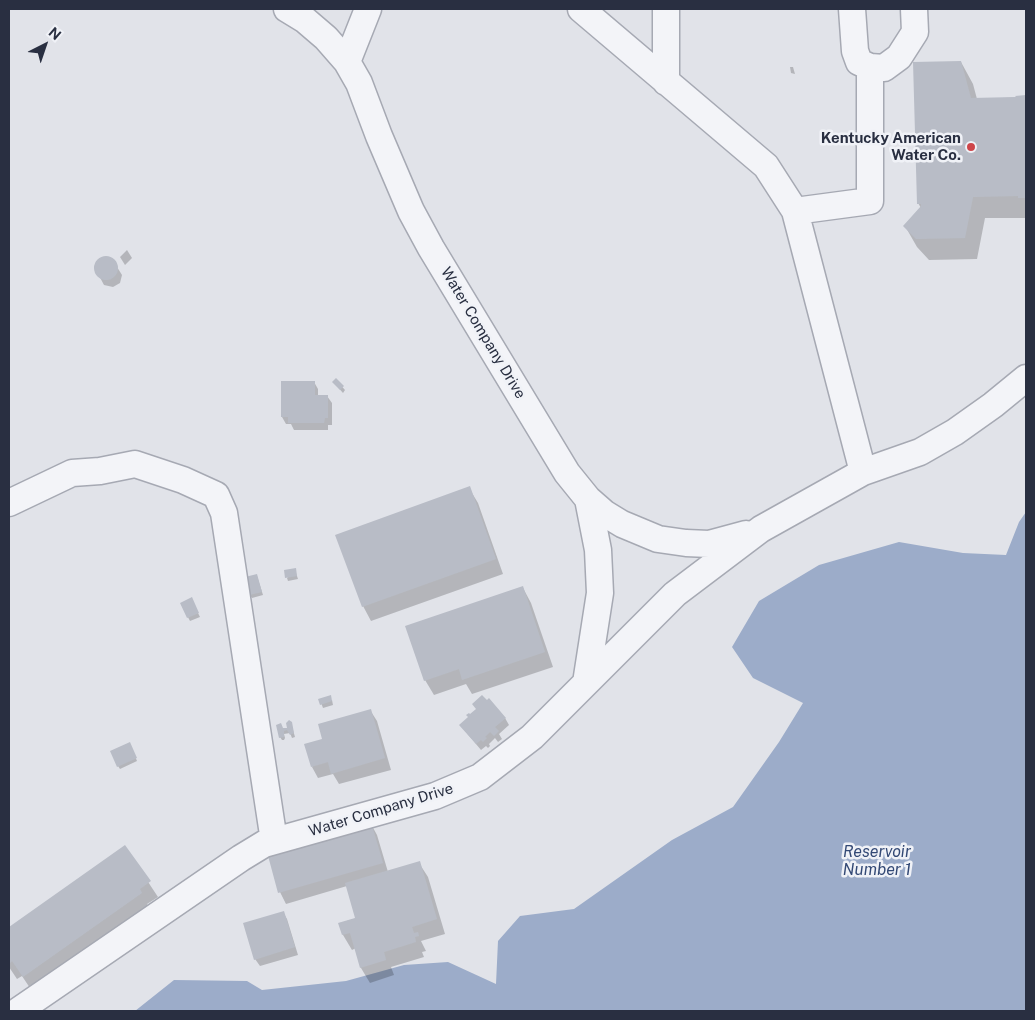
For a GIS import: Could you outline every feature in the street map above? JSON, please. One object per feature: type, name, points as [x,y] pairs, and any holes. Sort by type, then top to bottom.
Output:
[{"type":"street","name":"Water Company Drive","points":[[287,9],[305,20],[326,38],[347,62],[360,84],[379,136],[411,211],[431,248],[567,473],[588,499],[604,513],[622,524],[658,540],[709,544],[732,539],[761,529]]},
{"type":"street","points":[[347,62],[368,9]]},
{"type":"street","points":[[581,9],[766,166],[795,211],[863,472]]},
{"type":"street","points":[[666,9],[666,82]]},
{"type":"street","points":[[852,9],[854,51],[859,62],[870,67],[884,68],[899,57],[915,32],[914,9]]},
{"type":"street","points":[[795,211],[870,201],[870,67]]},
{"type":"street","name":"Water Company Drive","points":[[18,1011],[240,858],[264,844],[435,796],[480,777],[532,737],[675,594],[761,529],[863,472],[920,452],[955,432],[993,406],[1026,378]]},
{"type":"street","points":[[9,503],[72,473],[135,464],[183,480],[216,495],[224,513],[274,841]]},
{"type":"street","points":[[586,683],[600,593],[598,550],[588,499]]},
{"type":"water","name":"Reservoir Number 1","points":[[1026,512],[1026,1011],[135,1011],[174,980],[247,981],[262,990],[346,981],[404,965],[448,962],[496,984],[498,941],[520,916],[574,909],[672,840],[733,807],[779,742],[803,703],[753,678],[732,647],[759,601],[819,565],[899,542],[963,553],[1006,555],[1019,522]]},
{"type":"building","name":"Kentucky American Water Co.","points":[[961,61],[971,98],[1026,95],[1026,198],[1018,198],[1018,196],[973,197],[965,238],[916,239],[903,226],[921,206],[921,204],[917,204],[913,62]]},
{"type":"building","points":[[106,256],[115,259],[118,268],[115,277],[106,280],[97,277],[94,268],[97,259]]},
{"type":"building","points":[[336,378],[344,386],[340,390],[332,382]]},
{"type":"building","points":[[281,381],[315,381],[315,395],[328,395],[328,418],[325,418],[324,423],[288,423],[288,417],[281,417]]},
{"type":"building","points":[[470,486],[496,559],[362,607],[335,535]]},
{"type":"building","points":[[296,568],[297,576],[285,578],[284,570]]},
{"type":"building","points":[[257,574],[262,592],[249,595],[245,577]]},
{"type":"building","points":[[523,586],[545,652],[462,680],[459,669],[424,681],[405,626]]},
{"type":"building","points":[[192,597],[199,613],[187,618],[180,603]]},
{"type":"building","points":[[331,695],[332,701],[320,705],[318,699]]},
{"type":"building","points":[[482,695],[487,700],[489,698],[506,718],[495,727],[499,731],[494,736],[490,732],[483,742],[481,740],[476,744],[459,725],[468,717],[466,715],[476,709],[472,704]]},
{"type":"building","points":[[371,709],[385,758],[331,774],[328,762],[311,767],[304,744],[322,739],[318,724]]},
{"type":"building","points":[[289,720],[292,722],[294,733],[290,735],[287,730],[284,731],[284,737],[279,738],[276,725],[281,723],[283,728],[287,728],[286,723]]},
{"type":"building","points":[[130,742],[137,758],[117,767],[110,751]]},
{"type":"building","points":[[371,822],[383,863],[278,893],[267,852]]},
{"type":"building","points":[[125,845],[151,881],[140,889],[142,893],[23,977],[12,961],[9,964],[9,927]]},
{"type":"building","points":[[420,861],[437,919],[412,927],[414,933],[418,932],[419,936],[415,937],[416,942],[384,952],[386,960],[360,968],[350,933],[342,935],[338,923],[355,918],[345,883]]},
{"type":"building","points":[[284,911],[295,947],[254,960],[243,923]]},
{"type":"place","name":"Kentucky American Water Co.","points":[[971,147]]}]
